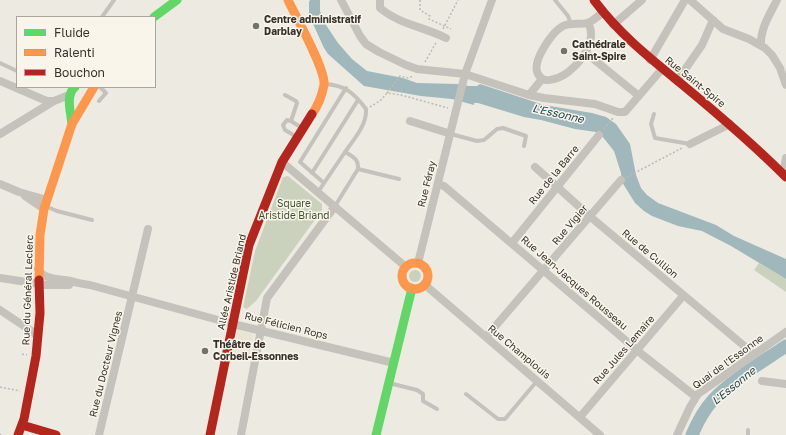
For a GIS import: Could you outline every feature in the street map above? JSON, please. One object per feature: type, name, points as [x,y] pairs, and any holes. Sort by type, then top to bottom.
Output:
[{"type":"street","points":[[155,16],[177,0]]},
{"type":"street","points":[[288,0],[319,63],[324,84]]},
{"type":"street","points":[[341,0],[360,36],[366,44],[389,57],[417,69],[465,74],[529,95],[595,104],[618,112],[625,112],[634,105],[639,96],[662,69]]},
{"type":"street","points":[[380,0],[380,8],[397,19],[446,38]]},
{"type":"street","name":"Rue Féray","points":[[418,263],[465,74],[492,0]]},
{"type":"street","name":"Rue Saint-Spire","points":[[594,0],[613,25],[650,60],[730,124],[784,175]]},
{"type":"street","points":[[613,25],[642,0]]},
{"type":"street","points":[[650,60],[684,0]]},
{"type":"street","points":[[690,0],[723,29],[761,45],[768,50],[776,60],[786,85]]},
{"type":"street","points":[[761,45],[762,31],[777,0]]},
{"type":"street","points":[[542,79],[536,67],[542,50],[560,28],[567,24],[588,23],[602,12]]},
{"type":"street","points":[[677,81],[702,45],[713,20]]},
{"type":"street","points":[[542,79],[552,80],[561,77],[586,53],[591,38],[590,26],[588,23]]},
{"type":"street","points":[[586,53],[639,96]]},
{"type":"street","points":[[529,95],[542,79]]},
{"type":"street","points":[[0,81],[16,88]]},
{"type":"street","name":"Allée Aristide Briand","points":[[210,435],[249,245],[282,162],[319,101],[324,84]]},
{"type":"street","points":[[16,88],[47,101],[69,98]]},
{"type":"street","points":[[69,98],[71,90],[74,88]]},
{"type":"street","points":[[69,98],[75,104],[85,100],[86,91],[82,88]]},
{"type":"street","name":"Rue du Général Leclerc","points":[[18,435],[22,425],[36,356],[40,313],[38,269],[40,235],[45,205],[72,124],[93,88]]},
{"type":"street","name":"Rue du Général Leclerc","points":[[69,98],[72,124]]},
{"type":"street","points":[[2,131],[54,101]]},
{"type":"street","points":[[410,121],[451,134]]},
{"type":"street","points":[[690,144],[730,124]]},
{"type":"street","name":"Rue de la Barre","points":[[512,243],[558,188],[599,135]]},
{"type":"street","points":[[784,175],[786,158]]},
{"type":"street","points":[[282,162],[406,267]]},
{"type":"street","name":"Rue de Cullion","points":[[534,167],[753,355]]},
{"type":"street","name":"Rue Vigier","points":[[486,337],[621,180]]},
{"type":"street","points":[[0,184],[45,205]]},
{"type":"street","name":"Rue Jean-Jacques Rousseau","points":[[438,184],[444,186],[637,350],[696,398]]},
{"type":"street","points":[[241,435],[268,294],[335,206]]},
{"type":"street","name":"Rue du Docteur Vignes","points":[[99,435],[148,230]]},
{"type":"street","points":[[412,263],[418,263],[427,270],[428,278],[419,288],[412,288],[406,284],[402,277],[406,267],[412,263]]},
{"type":"street","name":"Rue Félicien Rops","points":[[38,269],[43,275],[51,279],[90,285],[233,324],[394,363]]},
{"type":"street","name":"Rue Félicien Rops","points":[[0,278],[39,284],[81,284]]},
{"type":"street","name":"Rue Champlouis","points":[[424,284],[600,435]]},
{"type":"street","points":[[376,435],[412,288]]},
{"type":"street","name":"Rue Jules Lemaire","points":[[580,417],[683,296]]},
{"type":"street","points":[[0,310],[33,332],[38,338]]},
{"type":"street","name":"Quai de l'Essonne","points":[[677,435],[690,407],[703,391],[786,332]]},
{"type":"street","points":[[762,381],[786,384]]},
{"type":"street","points":[[22,425],[56,435]]},
{"type":"lane","points":[[103,16],[114,0]]},
{"type":"lane","points":[[555,0],[568,16],[572,24]]},
{"type":"lane","points":[[0,63],[16,71]]},
{"type":"lane","points":[[318,192],[364,123],[366,115],[366,109],[346,88],[324,84]]},
{"type":"lane","points":[[99,101],[106,93],[101,88]]},
{"type":"lane","points":[[324,183],[300,162],[346,88]]},
{"type":"lane","points":[[285,95],[296,101],[297,104],[291,121]]},
{"type":"lane","points":[[312,173],[358,100]]},
{"type":"lane","points":[[654,114],[651,124],[655,138],[690,144]]},
{"type":"lane","points":[[297,137],[283,128],[285,122],[288,120],[291,121],[302,129]]},
{"type":"lane","points":[[451,134],[477,141],[484,140],[497,129],[503,128],[526,136],[524,146]]},
{"type":"lane","points":[[335,206],[358,169],[356,159],[345,152]]},
{"type":"lane","points":[[358,169],[400,179]]},
{"type":"lane","points":[[45,205],[57,211],[92,220]]},
{"type":"lane","points":[[466,394],[498,420],[501,420],[504,419],[537,380]]},
{"type":"lane","points":[[389,383],[416,390],[423,394],[423,401],[437,409]]},
{"type":"lane","points":[[748,430],[748,435]]},
{"type":"path","points":[[420,0],[420,10],[430,16],[429,19],[451,29]]},
{"type":"path","points":[[366,109],[381,100],[400,76],[408,78],[414,76],[417,69]]},
{"type":"path","points":[[387,93],[401,95],[456,110]]},
{"type":"path","points":[[599,135],[612,119]]},
{"type":"path","points":[[621,180],[690,144]]},
{"type":"path","points":[[0,387],[29,393]]},
{"type":"green space","name":"Square Aristide Briand","points":[[288,176],[322,204],[322,210],[256,301],[247,309],[243,307],[255,251],[283,177]]},
{"type":"green space","points":[[759,263],[786,279],[786,292],[754,270]]},
{"type":"green space","points":[[413,270],[417,270],[421,276],[417,282],[413,282],[409,278],[409,274]]},
{"type":"shaded area","points":[[238,330],[252,334],[253,336],[250,357],[233,353]]},
{"type":"water","points":[[310,0],[320,0],[320,11],[324,22],[338,43],[352,59],[367,71],[403,78],[417,83],[457,84],[469,86],[477,86],[480,84],[544,105],[592,113],[606,117],[616,124],[630,144],[636,175],[641,188],[647,195],[658,203],[716,225],[734,236],[786,259],[786,279],[731,246],[702,231],[678,226],[652,216],[644,211],[635,203],[622,182],[621,173],[614,151],[602,136],[596,132],[575,129],[524,117],[478,103],[474,103],[474,105],[452,99],[421,96],[364,86],[328,54],[324,48],[309,15]]},
{"type":"waterway","name":"L'Essonne","points":[[692,435],[698,421],[720,393],[786,346]]},
{"type":"traffic: fast","points":[[155,16],[177,0]]},
{"type":"traffic: fast","points":[[72,124],[69,99],[74,88]]},
{"type":"traffic: fast","points":[[376,435],[412,288]]},
{"type":"traffic: slow","points":[[288,0],[316,56],[323,78],[324,85],[322,93],[312,114]]},
{"type":"traffic: slow","points":[[39,280],[40,235],[44,209],[72,124],[93,88]]},
{"type":"traffic: slow","points":[[415,263],[424,267],[428,276],[424,285],[415,289],[406,285],[402,276],[406,267],[415,263]]},
{"type":"traffic: jam","points":[[594,0],[614,24],[636,46],[736,130],[786,177]]},
{"type":"traffic: jam","points":[[210,435],[249,245],[282,162],[312,114]]},
{"type":"traffic: jam","points":[[18,435],[24,419],[36,356],[40,313],[39,280]]},
{"type":"traffic: jam","points":[[22,425],[56,435]]},
{"type":"place","name":"Centre administratif Darblay","points":[[256,26]]},
{"type":"place","name":"Cathédrale Saint-Spire","points":[[564,51]]},
{"type":"place","name":"Théâtre de Corbeil-Essonnes","points":[[205,351]]}]
